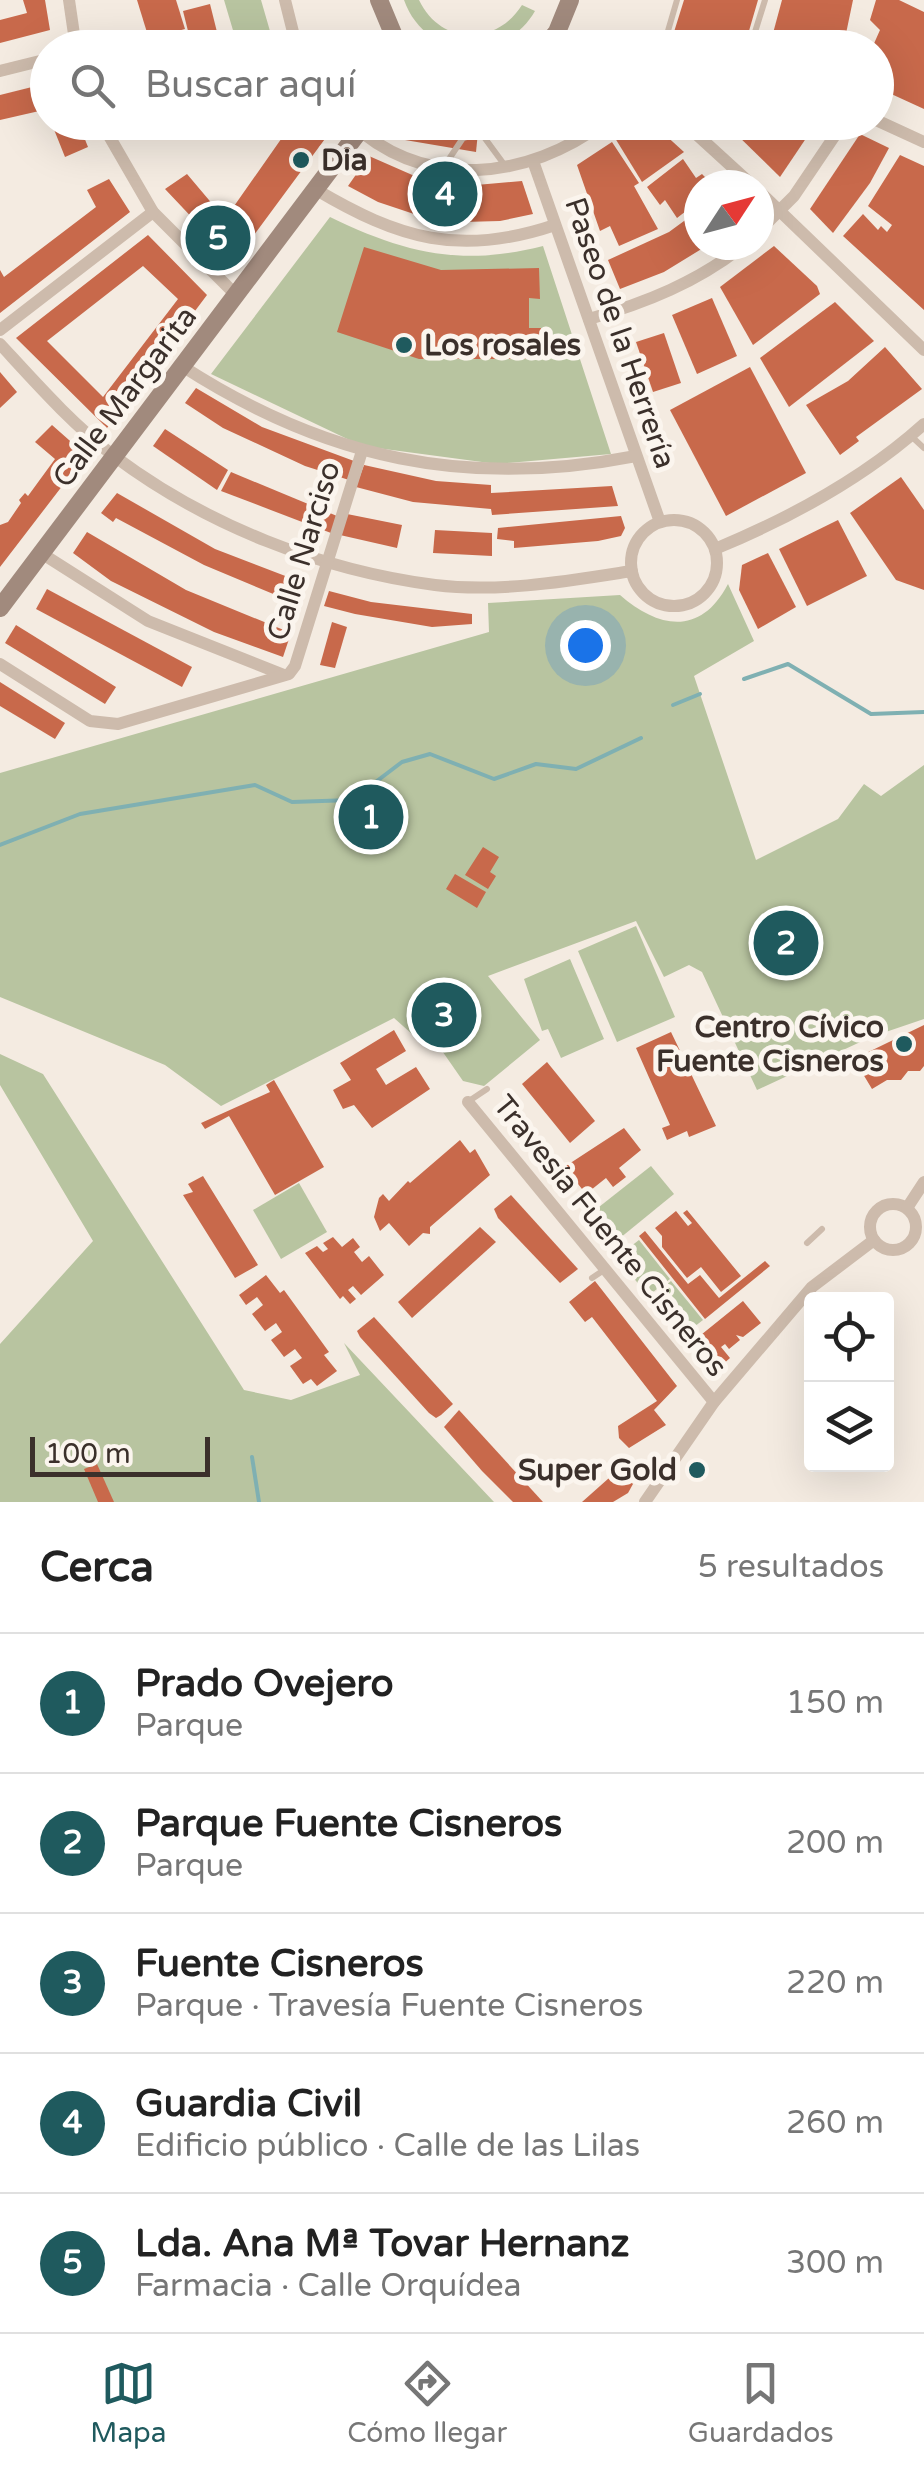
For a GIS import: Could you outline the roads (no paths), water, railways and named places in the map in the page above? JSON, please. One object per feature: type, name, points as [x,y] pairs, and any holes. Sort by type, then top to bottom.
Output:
[{"type":"street","points":[[69,0],[73,30]]},
{"type":"street","points":[[285,0],[292,30]]},
{"type":"street","points":[[379,0],[392,30]]},
{"type":"street","points":[[558,30],[570,0]]},
{"type":"street","points":[[0,70],[30,64]]},
{"type":"street","points":[[894,128],[924,142]]},
{"type":"street","points":[[111,140],[153,212],[236,295]]},
{"type":"street","name":"Calle Margarita","points":[[0,608],[348,140]]},
{"type":"street","points":[[377,140],[398,156],[442,171],[488,172],[533,161],[580,140]]},
{"type":"street","points":[[703,140],[736,170]]},
{"type":"street","points":[[774,217],[831,140]]},
{"type":"street","name":"Paseo de la Herrería","points":[[533,161],[660,522]]},
{"type":"street","points":[[315,189],[362,217],[412,237],[497,241],[555,225]]},
{"type":"street","points":[[774,205],[924,350]]},
{"type":"street","points":[[0,330],[153,212]]},
{"type":"street","points":[[589,320],[642,303],[693,280],[722,260]]},
{"type":"street","points":[[0,344],[47,396],[114,456],[220,522],[325,562],[437,585],[532,585],[632,571]]},
{"type":"street","points":[[182,366],[236,400],[362,451],[480,471],[562,468],[636,456]]},
{"type":"street","points":[[715,548],[803,510],[924,424]]},
{"type":"street","name":"Calle Narciso","points":[[289,671],[362,451]]},
{"type":"street","points":[[660,522],[686,522],[698,528],[715,548],[716,573],[712,585],[694,602],[682,606],[658,603],[645,596],[632,571],[636,542],[660,522]]},
{"type":"street","points":[[41,553],[148,622],[230,654],[289,671]]},
{"type":"street","points":[[230,654],[251,670],[243,687]]},
{"type":"street","points":[[0,664],[90,721],[118,724],[289,671]]},
{"type":"street","name":"Travesía Fuente Cisneros","points":[[468,1102],[714,1402]]},
{"type":"street","points":[[906,1208],[924,1182]]},
{"type":"street","points":[[888,1204],[906,1208],[915,1219],[919,1241],[895,1250],[874,1240],[870,1226],[876,1212],[888,1204]]},
{"type":"street","points":[[645,1502],[714,1402],[812,1287],[874,1240]]},
{"type":"lane","points":[[668,30],[677,0]]},
{"type":"lane","points":[[756,30],[765,0]]},
{"type":"lane","points":[[442,171],[462,140]]},
{"type":"lane","points":[[486,140],[507,168]]},
{"type":"lane","points":[[911,436],[924,448]]},
{"type":"lane","points":[[468,1102],[487,1089]]},
{"type":"lane","points":[[807,1243],[822,1230]]},
{"type":"lane","points":[[592,1278],[604,1269]]},
{"type":"waterway","points":[[744,679],[788,664],[871,714],[924,712]]},
{"type":"waterway","points":[[673,705],[700,694]]},
{"type":"waterway","points":[[0,845],[80,814],[255,785],[292,802],[352,800],[402,762],[430,754],[494,779],[536,764],[576,769],[641,738]]},
{"type":"waterway","points":[[252,1457],[259,1502]]},
{"type":"place","name":"Dia","points":[[301,160]]},
{"type":"place","name":"Guardia Civil","points":[[445,194]]},
{"type":"place","name":"Lda. Ana Mª Tovar Hernanz","points":[[218,238]]},
{"type":"place","name":"Los rosales","points":[[404,345]]},
{"type":"place","name":"Prado Ovejero","points":[[371,817]]},
{"type":"place","name":"Parque Fuente Cisneros","points":[[786,943]]},
{"type":"place","name":"Fuente Cisneros","points":[[444,1015]]},
{"type":"place","name":"Centro Cívico Fuente Cisneros","points":[[904,1044]]},
{"type":"place","name":"Super Gold","points":[[697,1470]]}]
